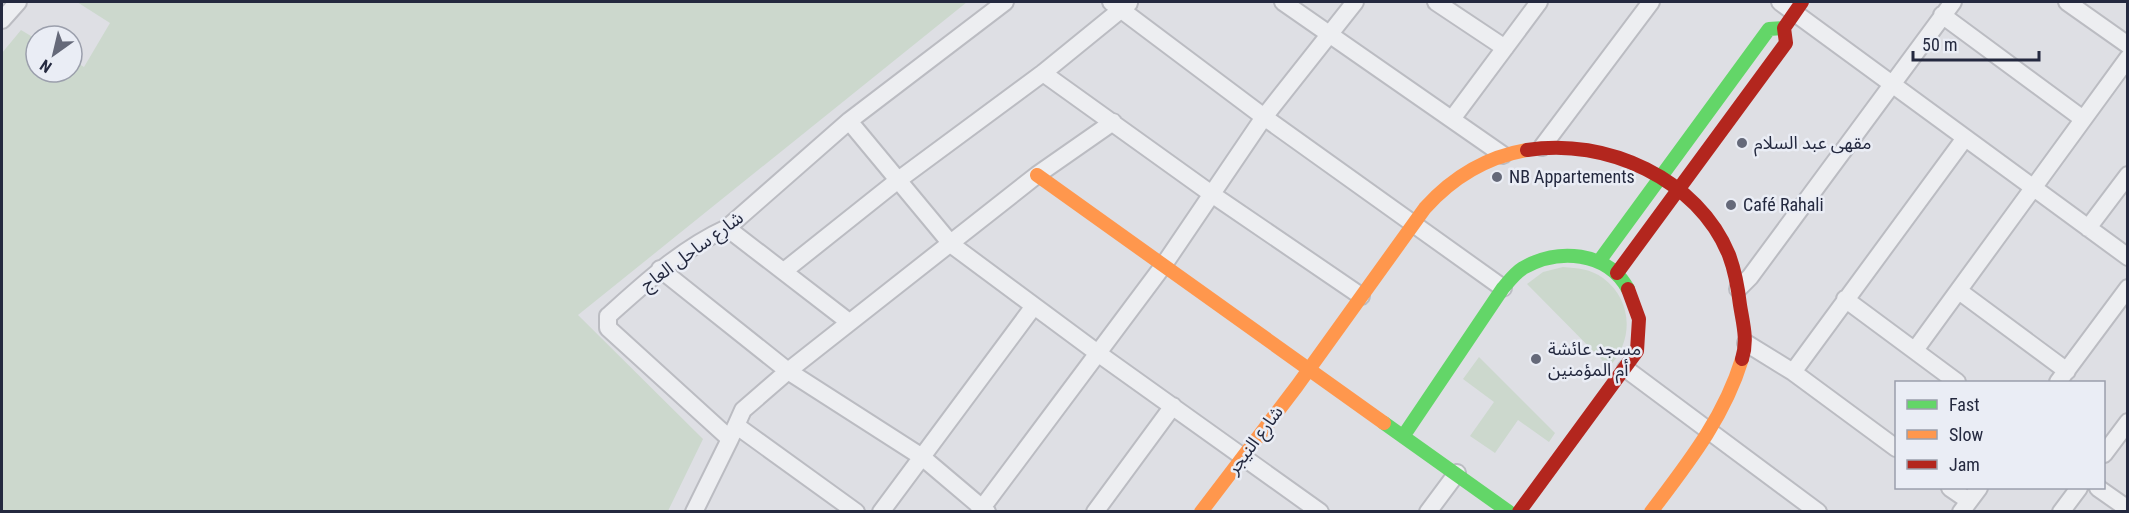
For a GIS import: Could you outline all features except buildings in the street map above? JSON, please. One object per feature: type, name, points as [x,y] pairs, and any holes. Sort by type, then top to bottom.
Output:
[{"type":"street","points":[[2,20],[18,2]]},
{"type":"street","name":"شارع ساحل العاج","points":[[856,512],[733,433],[608,328],[608,316],[660,269],[704,239],[727,228],[849,121],[1005,2]]},
{"type":"street","points":[[1283,2],[1503,155]]},
{"type":"street","points":[[660,269],[788,371],[922,457],[982,510],[1163,266],[1264,117],[1355,2]]},
{"type":"street","points":[[1438,2],[1505,48]]},
{"type":"street","points":[[1452,119],[1539,2]]},
{"type":"street","points":[[1542,147],[1651,2]]},
{"type":"street","points":[[1780,2],[1798,7],[1890,83],[2127,257]]},
{"type":"street","points":[[2067,2],[2127,45]]},
{"type":"street","points":[[783,271],[897,181],[1043,73],[1121,4],[1264,117],[1503,288]]},
{"type":"street","points":[[1617,273],[1786,43],[1784,28],[1798,7]]},
{"type":"street","points":[[1738,289],[1750,277],[1947,8],[2083,119]]},
{"type":"street","points":[[1600,260],[1663,177],[1769,29],[1784,28]]},
{"type":"street","points":[[1915,351],[2127,58]]},
{"type":"street","points":[[1043,73],[1213,195],[1361,296]]},
{"type":"street","points":[[849,121],[952,245],[1099,354],[1320,512]]},
{"type":"street","points":[[700,509],[743,410],[849,322],[952,245],[1037,175],[1113,122]]},
{"type":"street","points":[[1793,372],[1965,138]]},
{"type":"street","name":"شارع النيجر","points":[[1201,512],[1309,369],[1432,199],[1450,181],[1476,166],[1503,155],[1542,147],[1582,147],[1629,160],[1663,177],[1679,189],[1701,212],[1726,249],[1738,289],[1746,344]]},
{"type":"street","points":[[1037,175],[1509,512]]},
{"type":"street","points":[[2088,228],[2127,175]]},
{"type":"street","points":[[727,228],[849,322]]},
{"type":"street","points":[[1404,435],[1503,288],[1521,269],[1547,258],[1576,254],[1600,260],[1617,273],[1633,295],[1640,320],[1637,351],[1519,512]]},
{"type":"street","points":[[1959,291],[2063,377],[2127,288]]},
{"type":"street","points":[[1845,299],[1956,381]]},
{"type":"street","points":[[881,512],[1034,306]]},
{"type":"street","points":[[1653,511],[1711,432],[1733,394],[1746,344],[1759,349],[1793,372],[1895,447]]},
{"type":"street","points":[[1626,369],[1818,512]]},
{"type":"street","points":[[1095,512],[1173,406]]},
{"type":"street","points":[[2105,451],[2127,422]]},
{"type":"street","points":[[1428,512],[1457,473]]},
{"type":"street","points":[[1951,489],[1965,506],[1978,489]]},
{"type":"street","points":[[2061,512],[2078,489]]},
{"type":"street","points":[[2099,489],[2127,509]]},
{"type":"shaded area","points":[[77,2],[967,2],[578,315],[703,439],[668,511],[2,511],[2,53],[21,30],[24,32],[24,84],[84,84],[84,67],[110,23]]},
{"type":"shaded area","points":[[1563,267],[1598,275],[1613,287],[1620,298],[1625,309],[1626,333],[1617,357],[1609,367],[1527,284],[1543,272]]},
{"type":"shaded area","points":[[1479,357],[1555,433],[1549,442],[1518,420],[1495,453],[1470,436],[1494,402],[1463,379]]},
{"type":"traffic: fast","points":[[1600,260],[1769,29],[1784,28]]},
{"type":"traffic: fast","points":[[1404,435],[1503,288],[1523,268],[1551,258],[1581,257],[1595,260],[1608,267],[1619,276],[1628,289]]},
{"type":"traffic: fast","points":[[1384,423],[1509,512]]},
{"type":"traffic: slow","points":[[1201,512],[1297,386],[1425,208],[1447,187],[1471,170],[1484,163],[1527,150]]},
{"type":"traffic: slow","points":[[1037,175],[1384,423]]},
{"type":"traffic: slow","points":[[1651,512],[1704,439],[1725,401],[1742,359]]},
{"type":"traffic: jam","points":[[1617,273],[1786,43],[1784,28],[1802,2]]},
{"type":"traffic: jam","points":[[1527,150],[1557,148],[1588,150],[1617,157],[1646,169],[1672,185],[1695,205],[1715,228],[1733,267],[1744,332],[1745,345],[1742,359]]},
{"type":"traffic: jam","points":[[1519,512],[1637,351],[1639,319],[1628,289]]},
{"type":"place","name":"مقهى عبد السلام","points":[[1742,143]]},
{"type":"place","name":"NB Appartements","points":[[1497,177]]},
{"type":"place","name":"Café Rahali","points":[[1731,205]]},
{"type":"place","name":"مسجد عائشة أم المؤمنين","points":[[1536,359]]}]
